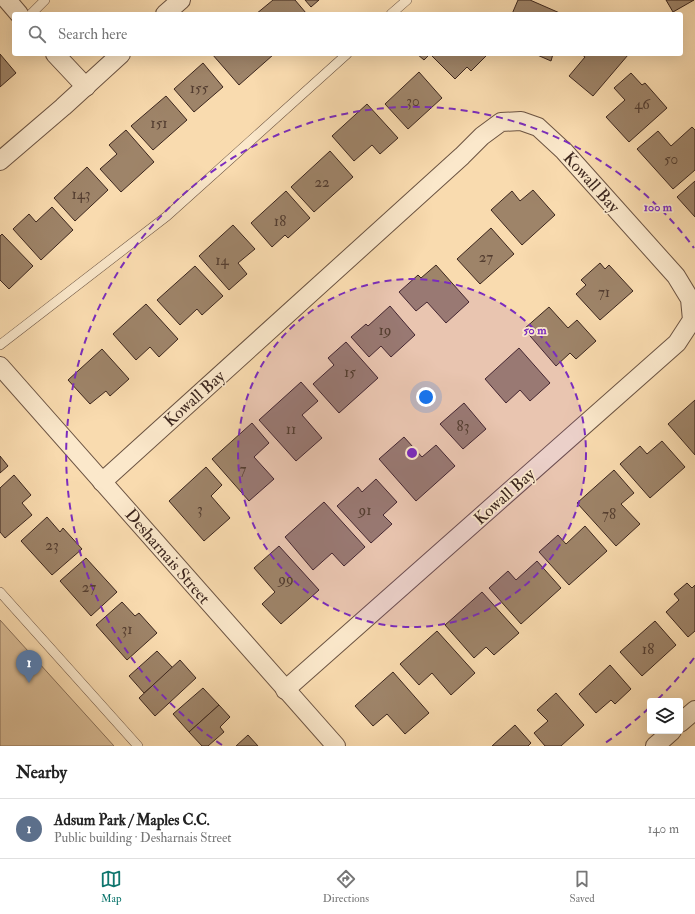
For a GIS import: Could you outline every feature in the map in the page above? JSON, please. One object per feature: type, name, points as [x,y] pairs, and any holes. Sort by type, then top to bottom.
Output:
[{"type":"street","points":[[7,0],[17,12]]},
{"type":"street","points":[[168,12],[181,0]]},
{"type":"street","points":[[57,56],[86,87]]},
{"type":"street","points":[[0,160],[86,87],[119,56]]},
{"type":"street","name":"Kowall Bay","points":[[102,482],[482,136],[501,122],[522,121],[538,127],[564,151],[676,276],[690,299],[692,320],[677,343],[285,690]]},
{"type":"street","name":"Desharnais Street","points":[[0,366],[336,746]]},
{"type":"street","points":[[683,720],[695,710]]},
{"type":"street","points":[[655,746],[669,734]]},
{"type":"lane","points":[[33,12],[45,0]]},
{"type":"lane","points":[[393,12],[406,0]]},
{"type":"lane","points":[[0,345],[167,216],[345,56]]},
{"type":"lane","points":[[0,592],[138,746]]},
{"type":"shaded area","points":[[0,620],[114,746],[0,746]]},
{"type":"building","points":[[273,0],[295,0],[305,12],[258,12]]},
{"type":"building","points":[[305,0],[319,0],[311,7]]},
{"type":"building","points":[[518,0],[530,0],[557,12],[513,12]]},
{"type":"building","points":[[666,0],[694,0],[673,12]]},
{"type":"building","points":[[0,54],[16,73],[0,87]]},
{"type":"building","points":[[214,56],[272,56],[239,85]]},
{"type":"building","points":[[419,56],[428,56],[424,60]]},
{"type":"building","points":[[432,56],[486,56],[471,71],[467,67],[455,79]]},
{"type":"building","points":[[540,56],[552,56],[551,61]]},
{"type":"building","points":[[584,56],[627,56],[593,96],[569,76],[585,57]]},
{"type":"building","points":[[203,63],[223,87],[194,112],[174,89]]},
{"type":"building","points":[[419,72],[442,98],[408,129],[385,104]]},
{"type":"building","points":[[631,73],[642,85],[645,83],[667,108],[629,142],[606,117],[625,100],[614,88]]},
{"type":"building","points":[[166,96],[187,120],[153,150],[131,126]]},
{"type":"building","points":[[367,104],[398,138],[380,154],[372,145],[354,161],[332,136]]},
{"type":"building","points":[[692,127],[695,130],[695,170],[673,189],[637,149],[658,131],[671,146]]},
{"type":"building","points":[[126,130],[154,162],[121,192],[100,169],[117,154],[109,145]]},
{"type":"building","points":[[330,151],[353,177],[314,212],[291,187]]},
{"type":"building","points":[[87,167],[108,190],[75,221],[54,198]]},
{"type":"building","points":[[695,181],[695,217],[677,197]]},
{"type":"building","points":[[533,190],[555,215],[522,245],[491,210],[512,191],[520,201]]},
{"type":"building","points":[[286,191],[310,218],[288,238],[285,235],[272,247],[251,223]]},
{"type":"building","points":[[52,207],[73,230],[41,260],[13,229],[29,214],[36,222]]},
{"type":"building","points":[[233,225],[255,249],[238,263],[247,274],[229,290],[199,256]]},
{"type":"building","points":[[491,228],[514,254],[480,284],[457,259]]},
{"type":"building","points":[[2,234],[33,266],[9,289],[0,280],[0,236]]},
{"type":"building","points":[[600,263],[605,269],[609,265],[633,291],[600,320],[576,294],[586,285],[581,280]]},
{"type":"building","points":[[436,265],[469,302],[446,323],[427,302],[416,311],[399,292],[418,275],[421,278]]},
{"type":"building","points":[[195,266],[223,296],[202,315],[197,309],[180,325],[157,300]]},
{"type":"building","points":[[146,304],[178,339],[159,357],[150,347],[136,360],[113,334]]},
{"type":"building","points":[[390,306],[415,335],[391,357],[381,346],[369,357],[351,337],[366,324],[368,326]]},
{"type":"building","points":[[549,307],[568,328],[577,320],[596,341],[576,359],[570,353],[556,366],[524,329]]},
{"type":"building","points":[[346,342],[378,378],[339,413],[313,384],[334,365],[328,358]]},
{"type":"building","points":[[519,348],[550,383],[530,401],[520,390],[506,403],[485,379]]},
{"type":"building","points":[[102,349],[129,379],[110,396],[106,391],[90,404],[68,380]]},
{"type":"building","points":[[301,382],[318,401],[302,415],[322,438],[296,461],[259,420]]},
{"type":"building","points":[[695,400],[695,455],[668,424]]},
{"type":"building","points":[[464,403],[486,429],[463,449],[440,424]]},
{"type":"building","points":[[252,423],[269,443],[254,457],[274,479],[249,501],[212,459]]},
{"type":"building","points":[[404,437],[422,457],[436,445],[455,466],[416,501],[379,459]]},
{"type":"building","points":[[662,441],[685,467],[650,498],[620,464],[640,446],[647,454]]},
{"type":"building","points":[[0,456],[8,466],[0,473]]},
{"type":"building","points":[[206,467],[222,485],[211,496],[230,518],[204,541],[169,501]]},
{"type":"building","points":[[614,470],[634,493],[621,504],[640,524],[616,546],[577,503]]},
{"type":"building","points":[[14,475],[31,495],[22,503],[32,515],[5,538],[0,532],[0,488]]},
{"type":"building","points":[[376,479],[397,502],[383,515],[392,524],[371,543],[337,506],[358,487],[362,492]]},
{"type":"building","points":[[324,502],[365,547],[344,566],[332,553],[313,570],[285,537]]},
{"type":"building","points":[[47,517],[60,532],[63,528],[82,549],[52,575],[21,541]]},
{"type":"building","points":[[585,526],[607,551],[569,585],[539,552],[558,535],[566,544]]},
{"type":"building","points":[[279,546],[319,590],[281,624],[262,604],[275,592],[254,568]]},
{"type":"building","points":[[86,558],[117,592],[91,616],[60,581]]},
{"type":"building","points":[[537,561],[561,588],[521,624],[489,588],[508,571],[516,580]]},
{"type":"building","points":[[687,583],[692,588],[695,585],[695,631],[688,637],[666,612],[679,600],[674,594]]},
{"type":"building","points":[[482,592],[519,633],[494,655],[486,647],[474,658],[445,625]]},
{"type":"building","points":[[122,602],[135,616],[139,613],[157,633],[127,660],[96,625]]},
{"type":"building","points":[[655,621],[676,645],[642,676],[620,652]]},
{"type":"building","points":[[437,631],[475,673],[451,695],[432,673],[419,685],[400,664]]},
{"type":"building","points":[[157,651],[173,668],[144,693],[129,676]]},
{"type":"building","points":[[180,660],[196,678],[155,716],[139,698]]},
{"type":"building","points":[[610,665],[631,689],[615,704],[611,700],[596,713],[579,694]]},
{"type":"building","points":[[393,672],[429,713],[405,734],[387,714],[373,726],[355,706]]},
{"type":"building","points":[[203,688],[219,705],[189,732],[173,714]]},
{"type":"building","points":[[556,693],[584,725],[561,746],[545,746],[534,733],[548,721],[537,710]]},
{"type":"building","points":[[219,705],[230,717],[220,727],[224,732],[208,746],[202,746],[189,732]]},
{"type":"building","points":[[515,725],[531,743],[528,746],[492,746]]},
{"type":"building","points":[[248,735],[258,746],[236,746]]},
{"type":"place","name":"Adsum Park / Maples C.C.","points":[[29,683]]}]
